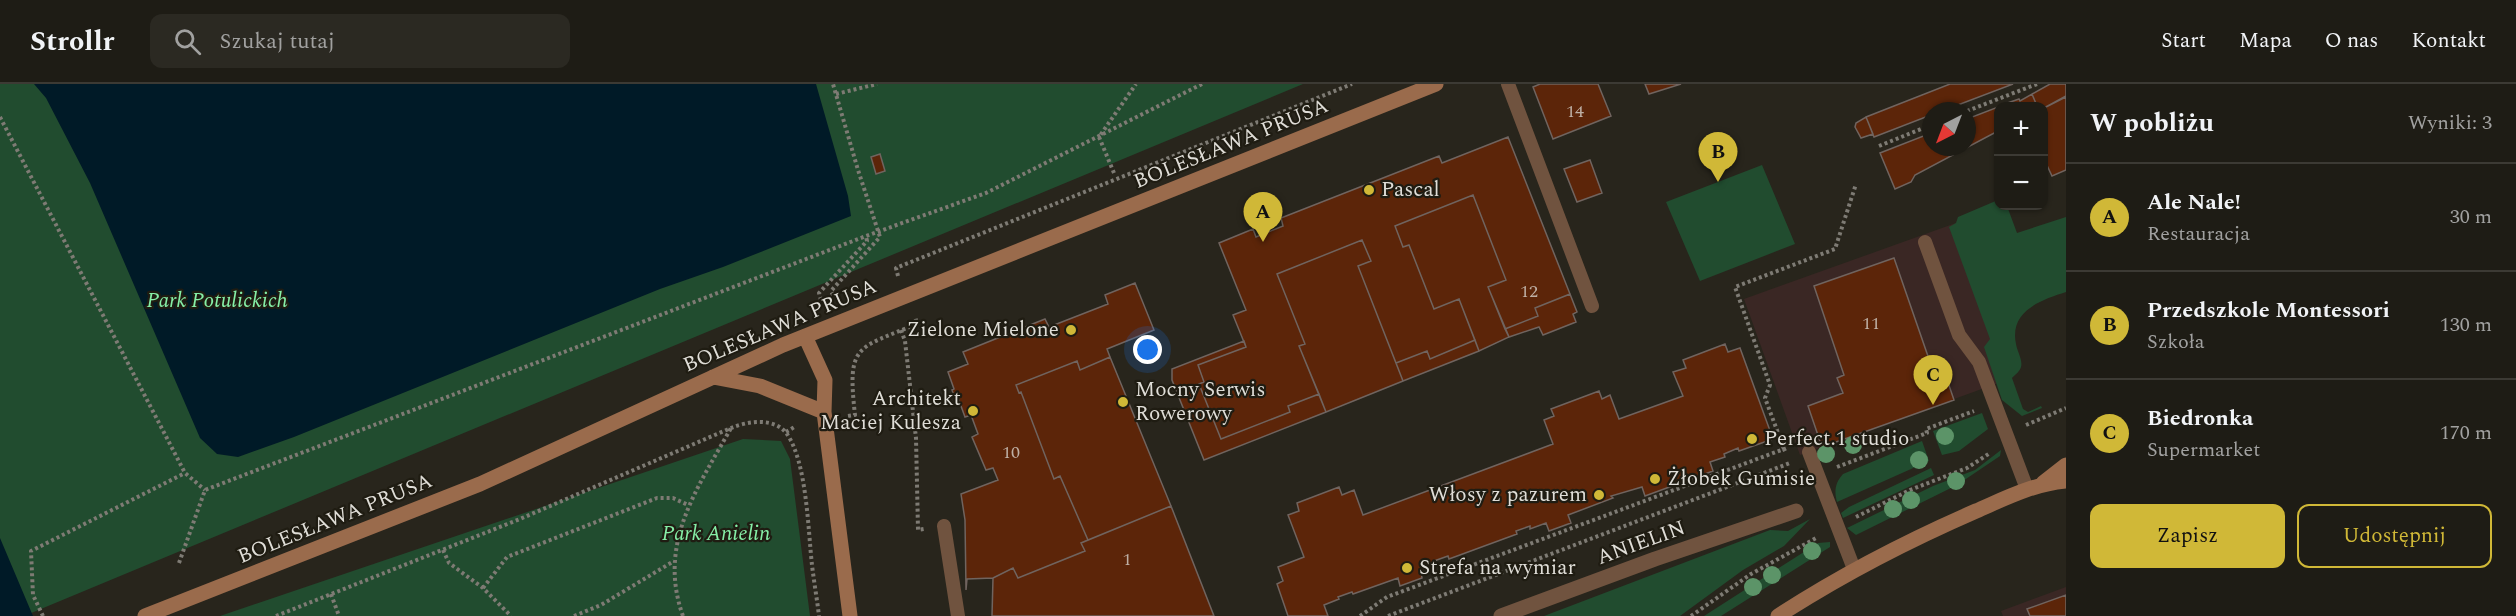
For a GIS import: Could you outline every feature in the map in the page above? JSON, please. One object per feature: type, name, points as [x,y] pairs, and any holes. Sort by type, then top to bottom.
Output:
[{"type":"street","name":"BOLESŁAWA PRUSA","points":[[145,616],[480,484],[805,336],[1436,84]]},
{"type":"street","points":[[805,336],[825,380],[824,412],[850,616]]},
{"type":"street","points":[[713,377],[760,386],[824,412]]},
{"type":"street","points":[[2043,483],[2066,465]]},
{"type":"street","points":[[1778,616],[1854,569],[1950,523],[2043,483],[2066,481]]},
{"type":"street","name":"ANIELIN","points":[[1501,616],[1655,559],[1796,512]]},
{"type":"lane","points":[[1508,84],[1592,306]]},
{"type":"lane","points":[[1925,242],[1959,335],[1979,362],[2027,489]]},
{"type":"lane","points":[[1809,452],[1854,569]]},
{"type":"lane","points":[[944,526],[958,616]]},
{"type":"path","points":[[833,84],[880,237],[831,291],[833,295]]},
{"type":"path","points":[[836,94],[877,84]]},
{"type":"path","points":[[1099,137],[1136,84]]},
{"type":"path","points":[[205,490],[866,236],[986,193],[1202,84]]},
{"type":"path","points":[[896,268],[1352,84]]},
{"type":"path","points":[[1976,108],[2037,84]]},
{"type":"path","points":[[0,117],[185,473],[205,490]]},
{"type":"path","points":[[1879,146],[1922,129]]},
{"type":"path","points":[[1099,137],[1114,173]]},
{"type":"path","points":[[1793,472],[1765,398],[1770,385],[1735,287],[1834,249],[1856,184]]},
{"type":"path","points":[[821,300],[819,293],[867,241],[866,236]]},
{"type":"path","points":[[846,416],[855,415],[852,368],[857,355],[869,344],[918,324],[915,318]]},
{"type":"path","points":[[901,330],[905,341],[916,438],[918,530],[944,526]]},
{"type":"path","points":[[1845,464],[1927,433],[1926,429],[1995,404]]},
{"type":"path","points":[[2018,428],[2066,408]]},
{"type":"path","points":[[276,616],[443,550],[745,422],[763,422],[786,432],[797,458],[803,483],[819,616]]},
{"type":"path","points":[[786,432],[794,426]]},
{"type":"path","points":[[683,616],[676,598],[674,561],[679,533],[688,505],[731,428]]},
{"type":"path","points":[[1360,616],[1387,597],[1784,449]]},
{"type":"path","points":[[1854,518],[1910,489],[1967,468],[1994,450]]},
{"type":"path","points":[[1388,616],[1790,463]]},
{"type":"path","points":[[43,616],[33,595],[31,551],[185,473]]},
{"type":"path","points":[[180,563],[205,490]]},
{"type":"path","points":[[483,588],[507,557],[657,498],[673,498],[688,505]]},
{"type":"path","points":[[1691,616],[1751,574],[1820,536]]},
{"type":"path","points":[[443,550],[449,563],[483,588],[511,616]]},
{"type":"path","points":[[574,616],[601,604],[674,561]]},
{"type":"path","points":[[331,594],[339,616]]},
{"type":"shaded area","points":[[1956,223],[2012,378],[1800,455],[1744,299]]},
{"type":"shaded area","points":[[2066,587],[2066,616],[2003,616],[2001,611]]},
{"type":"green space","name":"Park Potulickich","points":[[0,84],[1303,84],[24,616],[0,616]]},
{"type":"green space","points":[[1762,165],[1795,244],[1700,281],[1666,202]]},
{"type":"green space","points":[[1994,202],[1994,210],[2008,210],[2017,233],[2066,217],[2066,292],[2037,303],[2022,315],[2017,323],[2016,344],[2021,364],[2020,370],[2012,378],[2023,409],[2028,412],[2041,406],[2042,408],[2022,416],[2002,400],[1984,347],[1990,339],[1949,227],[1956,223],[1958,217]]},
{"type":"green space","points":[[1982,413],[1988,429],[1959,451],[1942,455],[1933,431]]},
{"type":"green space","name":"Park Anielin","points":[[743,439],[781,441],[790,459],[810,616],[220,616]]},
{"type":"green space","points":[[1922,441],[1929,461],[1837,502],[1836,487],[1843,474]]},
{"type":"green space","points":[[2001,450],[2000,456],[1957,485],[1856,535],[1847,528],[1933,486],[1975,470]]},
{"type":"green space","points":[[1931,468],[1934,475],[1843,518],[1841,513],[1849,507]]},
{"type":"green space","points":[[1810,519],[1784,546],[1743,570],[1680,616],[1544,616],[1770,530],[1788,531]]},
{"type":"green space","points":[[1830,542],[1830,547],[1721,616],[1704,616],[1818,543]]},
{"type":"water","points":[[34,84],[816,84],[848,196],[851,216],[723,267],[660,289],[294,437],[238,457],[217,454],[200,438],[90,183],[46,98]]},
{"type":"water","points":[[0,538],[33,616],[0,616]]},
{"type":"building","points":[[1540,84],[1598,84],[1611,116],[1553,139],[1533,87]]},
{"type":"building","points":[[1645,84],[1681,84],[1649,94]]},
{"type":"building","points":[[1950,84],[2013,84],[1966,102],[1922,102],[1922,118],[1874,137],[1866,117]]},
{"type":"building","points":[[2050,84],[2066,84],[2066,96],[2048,106],[2048,102],[2035,102],[2032,94]]},
{"type":"building","points":[[2032,94],[2035,102],[2010,102],[2019,99],[2020,101]]},
{"type":"building","points":[[2066,97],[2066,170],[2052,176],[2048,168],[2048,106]]},
{"type":"building","points":[[1994,109],[1994,133],[1976,143],[1976,116]]},
{"type":"building","points":[[1866,117],[1873,134],[1861,138],[1855,127],[1856,123]]},
{"type":"building","points":[[1508,137],[1570,294],[1535,308],[1538,316],[1505,329],[1488,287],[1506,280],[1473,195],[1395,226],[1403,247],[1409,245],[1434,309],[1459,299],[1475,340],[1430,359],[1427,351],[1396,363],[1358,266],[1371,261],[1362,240],[1277,274],[1305,344],[1299,346],[1319,394],[1288,406],[1290,412],[1221,439],[1199,384],[1204,382],[1198,365],[1246,347],[1233,315],[1246,310],[1219,243],[1253,229],[1256,237],[1283,226],[1281,218],[1439,156],[1442,163]]},
{"type":"building","points":[[1922,137],[1922,156],[1951,156],[1915,175],[1911,182],[1895,189],[1880,153]]},
{"type":"building","points":[[880,154],[885,171],[876,174],[871,157]]},
{"type":"building","points":[[1590,160],[1602,193],[1577,202],[1564,169]]},
{"type":"building","points":[[1473,195],[1506,280],[1488,287],[1509,337],[1479,351],[1459,299],[1434,309],[1409,245],[1403,247],[1395,226]]},
{"type":"building","points":[[1362,240],[1371,261],[1358,266],[1403,381],[1326,412],[1299,346],[1305,344],[1277,274]]},
{"type":"building","points":[[1894,258],[1930,362],[1940,359],[1954,400],[1822,447],[1808,406],[1843,393],[1837,378],[1844,375],[1814,286]]},
{"type":"building","points":[[1135,283],[1154,330],[1107,349],[1110,357],[1080,370],[1077,361],[1016,385],[1019,393],[1021,392],[1054,479],[1060,476],[1088,540],[1081,543],[1085,551],[1018,578],[1013,568],[993,578],[967,579],[966,590],[965,520],[961,494],[998,480],[993,468],[986,470],[972,437],[978,434],[971,415],[965,417],[957,395],[954,396],[948,372],[968,364],[963,352],[1045,319],[1049,327],[1108,304],[1105,295]]},
{"type":"building","points":[[1570,294],[1577,312],[1573,314],[1576,322],[1543,335],[1539,327],[1509,337],[1505,329],[1538,316],[1535,308]]},
{"type":"building","points":[[1475,340],[1479,351],[1403,381],[1396,363],[1427,351],[1430,359]]},
{"type":"building","points":[[1244,341],[1246,347],[1198,365],[1204,382],[1199,384],[1221,439],[1290,412],[1288,406],[1319,394],[1326,412],[1204,460],[1172,380],[1172,369]]},
{"type":"building","points":[[1725,344],[1728,352],[1740,348],[1773,439],[1724,454],[1725,457],[1710,462],[1713,471],[1645,496],[1642,487],[1611,496],[1613,498],[1568,515],[1571,523],[1549,531],[1546,523],[1530,529],[1530,526],[1516,531],[1517,534],[1449,559],[1448,556],[1434,561],[1435,564],[1421,570],[1422,578],[1400,586],[1398,578],[1338,597],[1339,599],[1324,605],[1328,616],[1288,616],[1277,584],[1283,581],[1278,567],[1304,557],[1288,515],[1299,511],[1297,503],[1339,487],[1342,495],[1354,490],[1363,515],[1553,444],[1544,420],[1554,416],[1551,409],[1599,391],[1602,399],[1610,395],[1619,419],[1683,396],[1673,372],[1686,368],[1683,360]]},
{"type":"building","points":[[1110,357],[1171,506],[1088,540],[1060,476],[1054,479],[1021,392],[1019,393],[1016,385],[1077,361],[1080,370]]},
{"type":"building","points":[[1171,506],[1214,616],[992,616],[993,578],[1013,568],[1018,578],[1085,551],[1081,543]]},
{"type":"building","points":[[2066,595],[2066,616],[2030,616],[2027,609]]},
{"type":"place","name":"Przedszkole Montessori","points":[[1718,182]]},
{"type":"place","name":"Pascal","points":[[1369,190]]},
{"type":"place","name":"Ale Nale!","points":[[1263,242]]},
{"type":"place","name":"Zielone Mielone","points":[[1071,330]]},
{"type":"place","name":"Mocny Serwis Rowerowy","points":[[1123,402]]},
{"type":"place","name":"Biedronka","points":[[1933,405]]},
{"type":"place","name":"Architekt Maciej Kulesza","points":[[973,411]]},
{"type":"place","name":"Perfect.1 studio","points":[[1752,439]]},
{"type":"place","name":"Żłobek Gumisie","points":[[1655,479]]},
{"type":"place","name":"Włosy z pazurem","points":[[1599,495]]},
{"type":"place","name":"Strefa na wymiar","points":[[1407,568]]}]
